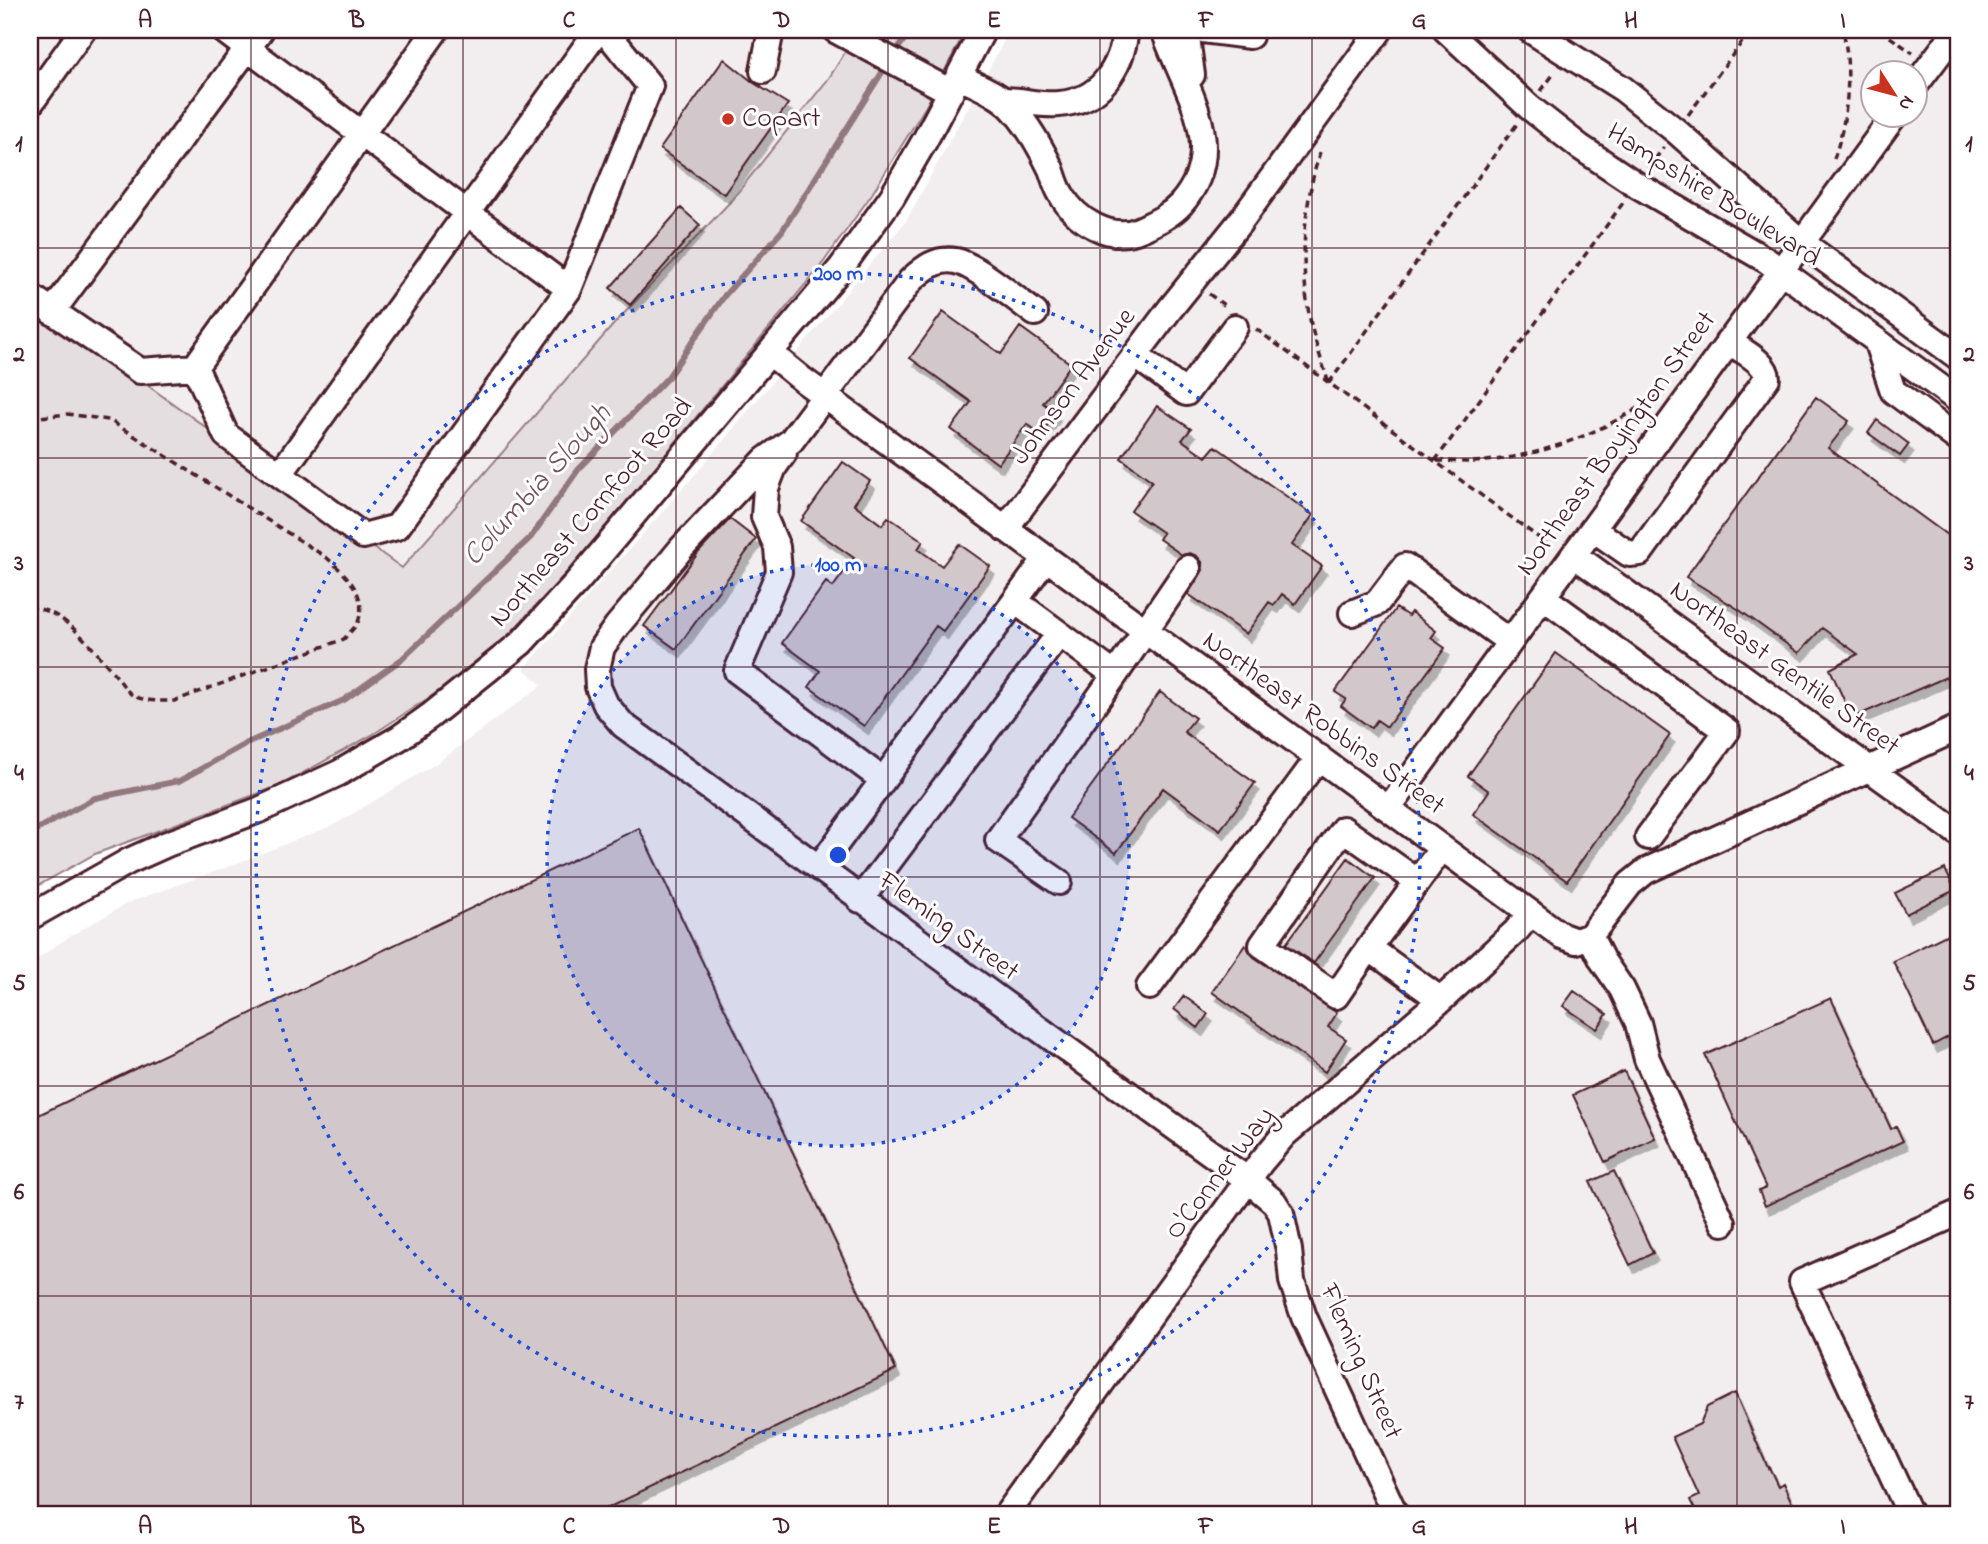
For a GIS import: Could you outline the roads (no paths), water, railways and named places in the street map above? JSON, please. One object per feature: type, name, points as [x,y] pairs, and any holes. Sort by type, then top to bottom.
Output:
[{"type":"street","points":[[30,104],[83,30]]},
{"type":"street","points":[[223,30],[254,39],[361,134],[569,289]]},
{"type":"street","points":[[195,367],[436,30]]},
{"type":"street","points":[[195,367],[226,435],[363,536],[397,527],[569,289],[650,86],[613,40],[599,30],[280,474]]},
{"type":"street","points":[[763,71],[771,30]]},
{"type":"street","name":"Northeast Cornfoot Road","points":[[30,918],[130,861],[294,795],[339,773],[399,738],[471,685],[521,643],[553,610],[770,353],[867,233],[911,164],[983,30]]},
{"type":"street","points":[[842,33],[925,78],[1004,100],[1059,104],[1085,97],[1105,82],[1119,62],[1126,30]]},
{"type":"street","points":[[1164,30],[1199,117]]},
{"type":"street","points":[[1004,100],[1032,132],[1061,193],[1073,211],[1093,226],[1112,232],[1133,233],[1164,219],[1180,205],[1196,184],[1205,152],[1186,30]]},
{"type":"street","points":[[1203,30],[1250,36]]},
{"type":"street","name":"Johnson Avenue","points":[[1005,529],[1135,355],[1198,286],[1240,222],[1380,30]]},
{"type":"street","name":"Hampshire Boulevard","points":[[1446,30],[1529,107],[1580,147],[1637,185],[1780,270],[1958,400]]},
{"type":"street","name":"Hampshire Boulevard","points":[[1530,30],[1623,89],[1666,123],[1801,242],[1958,357]]},
{"type":"street","points":[[1928,68],[1957,30]]},
{"type":"street","points":[[52,312],[254,39]]},
{"type":"street","name":"Northeast Boyington Street","points":[[1389,808],[1884,130]]},
{"type":"street","name":"Fleming Street","points":[[1035,313],[956,260],[927,265],[911,280],[792,441],[765,460],[681,549],[617,626],[602,647],[597,669],[598,687],[606,705],[623,725],[1248,1180],[1274,1202],[1281,1213],[1292,1281],[1304,1317],[1395,1514]]},
{"type":"street","points":[[30,296],[140,371],[195,367]]},
{"type":"street","points":[[1135,355],[1186,393],[1238,320]]},
{"type":"street","points":[[1876,340],[1893,391],[1958,439]]},
{"type":"street","points":[[1593,529],[1629,554],[1640,554],[1767,378],[1767,372],[1762,365],[1728,341]]},
{"type":"street","name":"Northeast Robbins Street","points":[[770,353],[824,396],[1562,936],[1576,941],[1590,936]]},
{"type":"street","points":[[792,441],[774,467],[766,488],[764,517],[777,547],[779,572],[737,671],[883,780]]},
{"type":"street","points":[[819,867],[1046,558]]},
{"type":"street","name":"Northeast Gentile Street","points":[[1572,558],[1958,832]]},
{"type":"street","points":[[1352,613],[1377,603],[1405,565],[1510,642]]},
{"type":"street","points":[[1059,882],[998,840],[1188,568]]},
{"type":"street","points":[[1543,597],[1727,731],[1648,836]]},
{"type":"street","points":[[1014,601],[1115,674]]},
{"type":"street","points":[[860,900],[1059,634]]},
{"type":"street","points":[[1723,1223],[1647,1059],[1638,1023],[1622,989],[1602,960],[1590,936],[1630,884],[1646,871],[1958,728]]},
{"type":"street","points":[[1149,987],[1319,757]]},
{"type":"street","points":[[1417,881],[1343,830],[1262,945],[1336,996],[1442,848]]},
{"type":"street","name":"O'Conner Way","points":[[1007,1514],[1248,1180],[1284,1135],[1441,1000],[1516,931],[1531,913]]},
{"type":"street","points":[[1369,948],[1441,1000]]},
{"type":"street","points":[[1910,1514],[1802,1282],[1958,1213]]},
{"type":"waterway","name":"Columbia Slough","points":[[894,54],[911,30]]},
{"type":"waterway","name":"Columbia Slough","points":[[30,833],[95,798],[179,781],[245,744],[344,700],[402,659],[531,537],[578,470],[668,377],[725,295],[782,231],[888,63]]},
{"type":"place","name":"Copart","points":[[728,119]]}]
